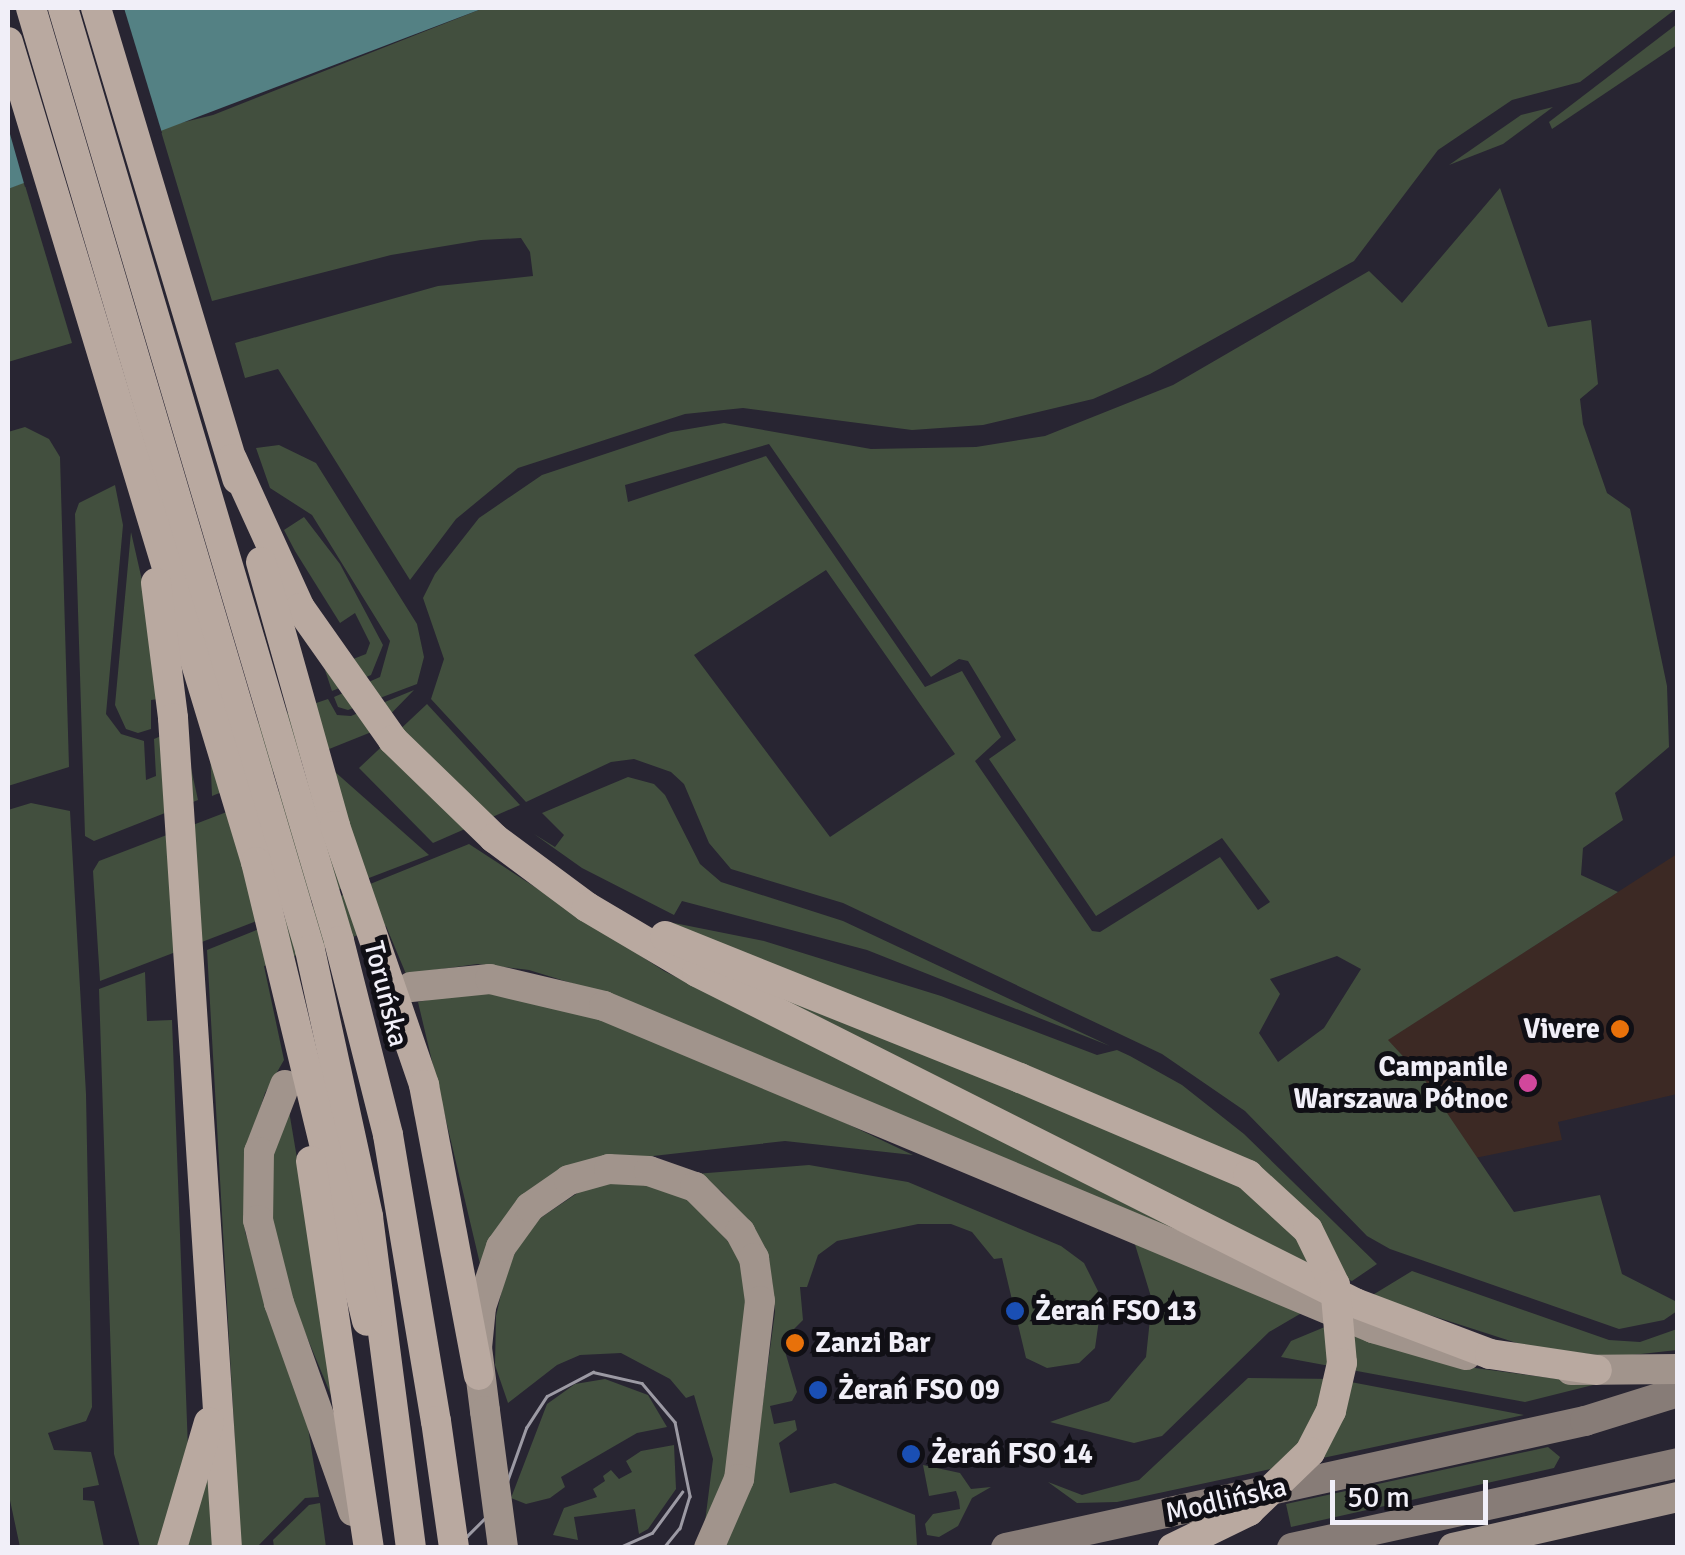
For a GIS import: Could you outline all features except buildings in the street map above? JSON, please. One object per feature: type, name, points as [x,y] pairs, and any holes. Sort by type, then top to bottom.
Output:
[{"type":"highway","name":"Toruńska","points":[[32,8],[172,478],[223,698],[325,946],[388,1136],[454,1548]]},
{"type":"highway","name":"Toruńska","points":[[63,8],[201,469],[279,676],[368,1217],[412,1548]]},
{"type":"highway","points":[[96,8],[232,460],[279,676],[372,931],[439,1146],[479,1375]]},
{"type":"highway","points":[[8,42],[141,487],[223,698],[280,960],[396,1430]]},
{"type":"highway","points":[[232,460],[266,544],[330,656],[393,740],[494,838],[540,874],[696,972],[1355,1303],[1490,1354],[1597,1370]]},
{"type":"highway","points":[[141,487],[173,718],[227,1548]]},
{"type":"highway","points":[[540,874],[658,934],[1020,1078],[1248,1175],[1308,1230],[1334,1285],[1342,1363],[1331,1412],[1310,1452],[1249,1511],[1173,1548]]},
{"type":"highway","points":[[280,960],[346,1441],[369,1548]]},
{"type":"highway","points":[[172,1548],[207,1433],[215,1354]]},
{"type":"main road","points":[[411,987],[490,979],[578,997],[1372,1328],[1496,1361],[1597,1370],[1678,1369]]},
{"type":"main road","points":[[285,1085],[259,1152],[258,1220],[280,1303],[346,1441],[361,1548]]},
{"type":"main road","points":[[503,1548],[476,1335],[489,1277],[510,1232],[541,1196],[584,1174],[620,1168],[672,1178],[716,1202],[748,1245],[760,1301],[740,1479],[709,1548]]},
{"type":"main road","name":"Modlińska","points":[[1006,1548],[1585,1420],[1678,1392]]},
{"type":"main road","points":[[1292,1548],[1678,1464]]},
{"type":"main road","points":[[1452,1548],[1678,1497]]},
{"type":"shaded area","points":[[8,8],[484,8],[8,189]]},
{"type":"shaded area","points":[[484,8],[1677,8],[1580,82],[1512,100],[1438,150],[1354,261],[1150,374],[1093,399],[983,425],[912,430],[743,408],[685,414],[518,468],[456,519],[410,580],[278,369],[245,378],[235,343],[438,286],[533,276],[530,252],[521,238],[481,240],[391,255],[212,301],[160,128],[213,115]]},
{"type":"shaded area","points":[[1677,24],[1677,45],[1552,129],[1549,122]]},
{"type":"shaded area","points":[[1553,107],[1503,144],[1449,165],[1521,115]]},
{"type":"shaded area","points":[[24,182],[72,343],[8,362],[8,189]]},
{"type":"shaded area","points":[[1500,188],[1548,327],[1591,320],[1598,384],[1580,399],[1583,424],[1607,493],[1630,509],[1667,686],[1669,747],[1615,793],[1623,820],[1583,848],[1581,875],[1618,892],[1388,1040],[1424,1079],[1514,1212],[1600,1195],[1622,1274],[1677,1302],[1677,1311],[1664,1320],[1619,1329],[1390,1249],[1367,1236],[1245,1111],[1162,1054],[843,903],[731,869],[709,843],[684,784],[671,772],[634,759],[611,762],[526,802],[431,699],[444,659],[423,598],[435,574],[479,518],[542,475],[671,432],[724,423],[871,449],[976,447],[1045,436],[1173,385],[1369,271],[1402,303]],"holes":[[[769,444],[931,677],[959,659],[968,661],[1016,740],[989,759],[1096,916],[1222,838],[1270,902],[1258,910],[1220,857],[1100,932],[1092,931],[975,761],[1001,737],[962,671],[925,687],[766,456],[628,502],[625,485]],[[826,570],[955,754],[830,837],[694,655]],[[1337,956],[1361,969],[1324,1028],[1278,1062],[1259,1033],[1280,994],[1270,979]]]},
{"type":"shaded area","points":[[25,427],[49,439],[60,457],[69,767],[8,786],[8,432]]},
{"type":"shaded area","points":[[279,445],[316,463],[417,624],[424,657],[417,684],[348,710],[338,707],[334,697],[380,677],[390,641],[312,515],[270,488],[256,448]]},
{"type":"shaded area","points":[[115,485],[123,525],[106,714],[121,734],[144,741],[146,780],[156,776],[154,739],[182,727],[198,800],[94,841],[85,836],[75,514],[79,503]]},
{"type":"shaded area","points":[[304,517],[340,564],[383,645],[371,675],[332,691],[325,670],[366,654],[370,643],[355,613],[340,623],[284,530]]},
{"type":"shaded area","points":[[131,532],[149,611],[158,699],[151,700],[151,729],[138,733],[126,729],[115,705]]},
{"type":"shaded area","points":[[414,690],[374,731],[212,796],[210,749],[254,724],[328,699],[337,715],[351,716]]},
{"type":"shaded area","points":[[427,704],[520,805],[433,843],[359,768]]},
{"type":"shaded area","points":[[334,771],[429,855],[100,981],[93,871],[99,861]]},
{"type":"shaded area","points":[[628,777],[654,784],[665,795],[700,864],[721,882],[843,921],[1110,1046],[867,950],[682,901],[674,915],[582,868],[534,834],[555,847],[564,835],[542,813]]},
{"type":"shaded area","points":[[31,803],[70,811],[86,1094],[92,1407],[86,1421],[48,1433],[54,1450],[91,1452],[99,1485],[83,1488],[83,1500],[94,1501],[104,1547],[20,1547],[8,1491],[8,810]]},
{"type":"shaded area","points":[[469,844],[664,971],[1222,1252],[610,995],[529,970],[477,964],[406,974],[386,926],[264,966],[284,1060],[265,1093],[244,1161],[245,1232],[306,1415],[319,1497],[305,1498],[257,1547],[140,1547],[114,1454],[99,989],[145,972],[147,1021],[172,1020],[188,1449],[235,1444],[207,950]]},
{"type":"shaded area","points":[[1677,854],[1677,1094],[1558,1122],[1562,1140],[1475,1158],[1424,1079],[1387,1040]]},
{"type":"shaded area","points":[[669,922],[764,941],[941,996],[1097,1055],[1117,1050],[1130,1056],[1182,1085],[1244,1134],[1377,1264],[1352,1281],[1311,1266],[784,1004]]},
{"type":"shaded area","points":[[476,990],[558,1003],[744,1075],[913,1155],[785,1141],[582,1164],[481,1268],[418,1002]]},
{"type":"shaded area","points":[[288,1105],[341,1419],[279,1270],[268,1216],[275,1136]]},
{"type":"shaded area","points":[[809,1165],[908,1182],[1061,1246],[1084,1263],[1102,1299],[1095,1348],[1079,1363],[1047,1368],[1026,1358],[1002,1258],[994,1259],[972,1232],[951,1224],[918,1224],[837,1241],[818,1255],[807,1287],[800,1287],[803,1320],[782,1341],[797,1392],[792,1401],[770,1406],[774,1424],[795,1420],[797,1430],[779,1443],[790,1493],[835,1483],[915,1515],[917,1546],[722,1547],[752,1483],[775,1312],[772,1280],[751,1226],[722,1192],[695,1174]]},
{"type":"shaded area","points":[[619,1181],[651,1184],[696,1203],[736,1251],[746,1280],[749,1310],[725,1490],[705,1522],[713,1459],[694,1395],[686,1398],[670,1379],[621,1353],[580,1355],[557,1365],[508,1403],[495,1365],[496,1316],[507,1268],[530,1225],[579,1192]]},
{"type":"shaded area","points":[[1133,1238],[1305,1311],[1269,1332],[1162,1436],[1134,1443],[1050,1422],[1109,1401],[1146,1357],[1152,1300]]},
{"type":"shaded area","points":[[1412,1271],[1609,1340],[1640,1342],[1677,1329],[1677,1350],[1614,1357],[1529,1347],[1371,1296]]},
{"type":"shaded area","points":[[1332,1324],[1460,1366],[1597,1384],[1525,1402],[1281,1357],[1291,1341]]},
{"type":"shaded area","points":[[1248,1378],[1335,1379],[1524,1415],[1117,1502],[1077,1503],[1048,1482],[1082,1495],[1139,1480]]},
{"type":"shaded area","points":[[605,1379],[648,1395],[667,1427],[637,1433],[561,1477],[565,1487],[550,1498],[526,1504],[511,1498],[547,1404],[575,1384]]},
{"type":"shaded area","points":[[674,1445],[676,1489],[648,1529],[639,1534],[635,1509],[574,1517],[578,1540],[553,1535],[564,1508],[597,1497],[593,1489],[605,1481],[603,1476],[611,1470],[619,1479],[632,1472],[626,1461],[641,1451]]},
{"type":"shaded area","points":[[1548,1447],[1560,1457],[1554,1468],[1291,1527],[1286,1504]]},
{"type":"shaded area","points":[[923,1465],[960,1473],[971,1489],[991,1487],[972,1498],[958,1526],[939,1537],[927,1535],[925,1524],[933,1514],[960,1509],[959,1500],[956,1491],[929,1496]]},
{"type":"shaded area","points":[[320,1503],[326,1547],[274,1547],[273,1540],[309,1505]]},
{"type":"pier","points":[[8,8],[124,8],[162,133],[25,187],[8,127]]},
{"type":"tram line","points":[[436,1548],[467,1536],[499,1504],[526,1428],[547,1396],[593,1372],[642,1383],[675,1422],[690,1496],[680,1528],[664,1548]]},
{"type":"tram line","points":[[618,1548],[652,1533],[682,1492]]},
{"type":"place","name":"Vivere","points":[[1620,1029]]},
{"type":"place","name":"Campanile Warszawa Północ","points":[[1528,1083]]},
{"type":"place","name":"Żerań FSO 13","points":[[1015,1311]]},
{"type":"place","name":"Zanzi Bar","points":[[795,1343]]},
{"type":"place","name":"Żerań FSO 09","points":[[818,1390]]},
{"type":"place","name":"Żerań FSO 14","points":[[911,1454]]}]
